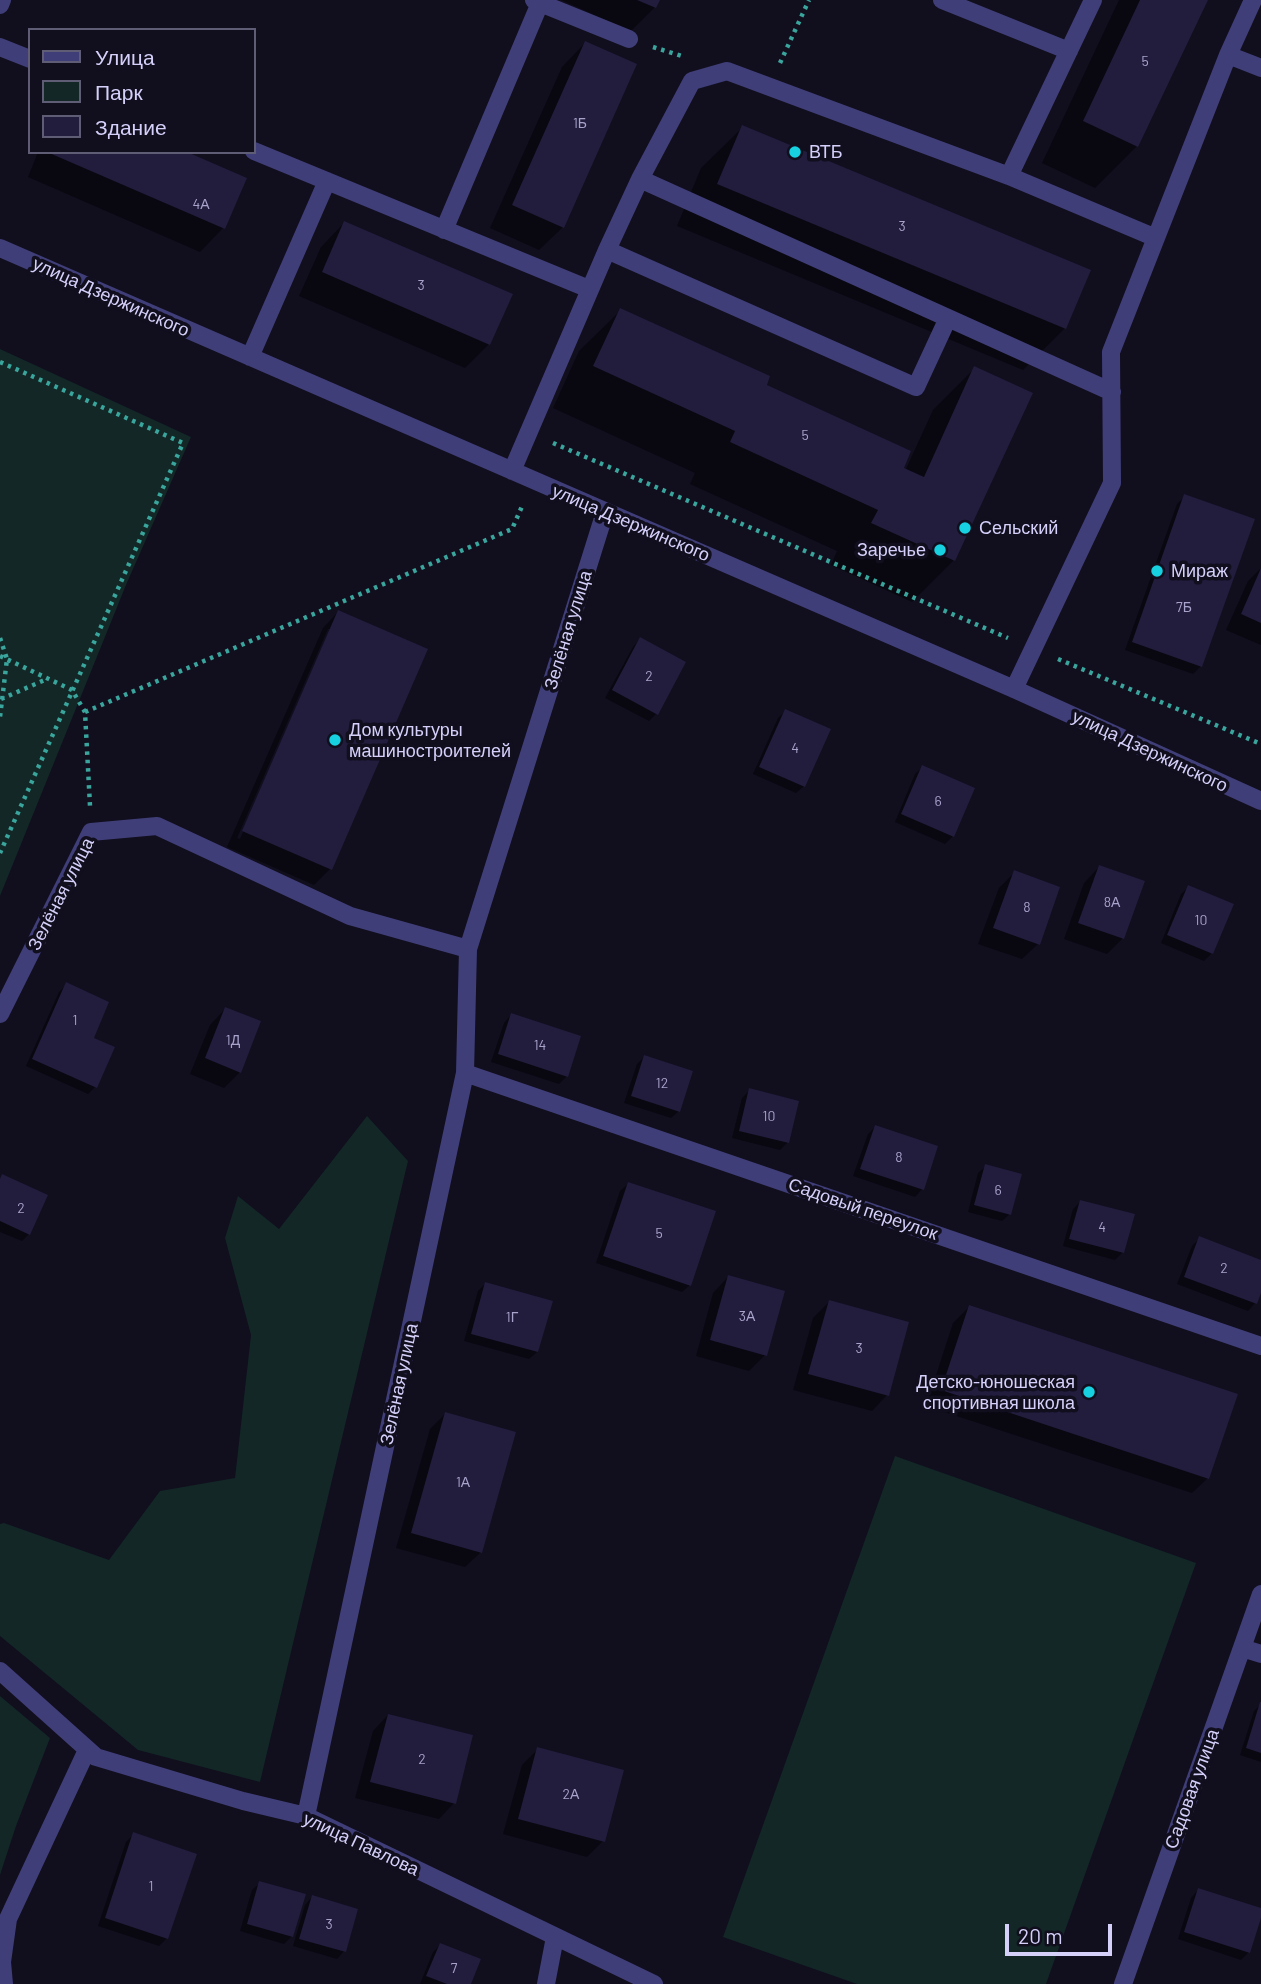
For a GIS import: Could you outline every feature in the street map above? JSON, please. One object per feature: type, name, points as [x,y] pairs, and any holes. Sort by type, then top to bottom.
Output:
[{"type":"street","points":[[942,0],[1069,51]]},
{"type":"street","points":[[1009,176],[1093,0]]},
{"type":"street","points":[[1014,689],[1112,483],[1111,352],[1228,55],[1253,0]]},
{"type":"street","points":[[444,229],[537,1],[629,39]]},
{"type":"street","points":[[0,47],[28,58]]},
{"type":"street","points":[[1228,55],[1261,68]]},
{"type":"street","points":[[512,471],[607,250],[640,179],[692,81],[727,71],[1009,176],[1156,238]]},
{"type":"street","points":[[256,152],[589,289]]},
{"type":"street","points":[[640,179],[1112,392]]},
{"type":"street","points":[[250,357],[327,181]]},
{"type":"street","name":"улица Дзержинского","points":[[0,248],[1014,689],[1261,802]]},
{"type":"street","points":[[607,250],[916,387],[948,318]]},
{"type":"street","name":"Зелёная улица","points":[[306,1816],[465,1073],[468,949],[605,512]]},
{"type":"street","name":"Зелёная улица","points":[[0,1014],[91,832],[157,826],[350,916],[468,949]]},
{"type":"street","name":"Садовый переулок","points":[[465,1073],[1261,1346]]},
{"type":"street","name":"Садовая улица","points":[[1123,1984],[1261,1594]]},
{"type":"street","points":[[1242,1648],[1261,1654]]},
{"type":"street","name":"улица Павлова","points":[[0,1671],[96,1757],[243,1801],[306,1816],[654,1984]]},
{"type":"street","points":[[4,1984],[2,1962],[8,1919],[87,1749]]},
{"type":"street","points":[[546,1984],[555,1937]]},
{"type":"path","points":[[768,87],[809,0]]},
{"type":"path","points":[[0,362],[183,443],[0,853]]},
{"type":"path","points":[[85,712],[512,529],[550,442],[1261,744]]},
{"type":"path","points":[[0,638],[6,659],[0,717]]},
{"type":"path","points":[[0,656],[72,690],[85,712],[91,832]]},
{"type":"path","points":[[1,699],[48,679]]},
{"type":"green space","points":[[0,349],[191,437],[126,585],[0,896]]},
{"type":"green space","points":[[367,1116],[408,1161],[260,1782],[138,1750],[0,1636],[0,1524],[4,1523],[109,1560],[160,1491],[235,1478],[251,1335],[225,1238],[238,1196],[279,1229]]},
{"type":"green space","points":[[895,1456],[1196,1563],[1046,1984],[857,1984],[723,1937]]},
{"type":"green space","points":[[0,1696],[50,1738],[0,1875]]},
{"type":"building","points":[[637,0],[660,0],[656,8]]},
{"type":"building","points":[[1140,0],[1208,0],[1138,147],[1083,121]]},
{"type":"building","points":[[585,41],[637,64],[564,228],[512,205]]},
{"type":"building","points":[[742,125],[1091,270],[1066,329],[717,184]]},
{"type":"building","points":[[52,154],[192,154],[247,178],[225,229]]},
{"type":"building","points":[[344,221],[513,294],[490,345],[322,272]]},
{"type":"building","points":[[620,308],[770,376],[767,385],[911,451],[904,468],[924,477],[974,366],[1033,393],[955,561],[871,523],[878,510],[730,442],[735,431],[593,366]]},
{"type":"building","points":[[1184,494],[1255,519],[1202,667],[1132,642]]},
{"type":"building","points":[[1261,568],[1261,623],[1241,614]]},
{"type":"building","name":"Дом культуры машиностроителей","points":[[338,610],[428,649],[332,870],[242,831]]},
{"type":"building","points":[[640,637],[686,662],[658,715],[612,690]]},
{"type":"building","points":[[785,709],[831,729],[805,787],[759,767]]},
{"type":"building","points":[[922,765],[975,788],[954,837],[901,814]]},
{"type":"building","points":[[1099,865],[1145,881],[1124,939],[1078,923]]},
{"type":"building","points":[[1014,870],[1060,887],[1040,945],[993,928]]},
{"type":"building","points":[[1188,885],[1234,904],[1213,954],[1167,935]]},
{"type":"building","points":[[66,982],[109,1002],[94,1038],[115,1047],[97,1088],[32,1059]]},
{"type":"building","points":[[225,1007],[261,1021],[241,1073],[205,1058]]},
{"type":"building","points":[[511,1013],[581,1036],[568,1077],[498,1054]]},
{"type":"building","points":[[644,1055],[693,1071],[680,1112],[631,1096]]},
{"type":"building","points":[[749,1088],[799,1101],[789,1143],[739,1131]]},
{"type":"building","points":[[875,1125],[938,1146],[924,1190],[860,1169]]},
{"type":"building","points":[[985,1164],[1022,1174],[1011,1215],[974,1205]]},
{"type":"building","points":[[2,1174],[48,1195],[30,1235],[0,1221]]},
{"type":"building","points":[[628,1182],[716,1211],[691,1286],[603,1256]]},
{"type":"building","points":[[1080,1200],[1135,1214],[1124,1253],[1069,1239]]},
{"type":"building","points":[[1199,1236],[1261,1260],[1261,1293],[1257,1304],[1184,1277]]},
{"type":"building","points":[[728,1275],[785,1291],[767,1356],[710,1340]]},
{"type":"building","points":[[485,1282],[553,1301],[538,1352],[471,1334]]},
{"type":"building","points":[[829,1300],[909,1322],[889,1396],[808,1374]]},
{"type":"building","name":"Детско-юношеская спортивная школа","points":[[969,1305],[1238,1394],[1209,1479],[941,1390]]},
{"type":"building","points":[[445,1412],[516,1432],[482,1553],[411,1533]]},
{"type":"building","points":[[1261,1702],[1261,1753],[1246,1748]]},
{"type":"building","points":[[388,1714],[473,1735],[456,1804],[370,1782]]},
{"type":"building","points":[[537,1747],[624,1770],[605,1842],[518,1819]]},
{"type":"building","points":[[133,1832],[197,1854],[168,1939],[105,1918]]},
{"type":"building","points":[[259,1881],[306,1894],[293,1937],[247,1924]]},
{"type":"building","points":[[1198,1888],[1261,1908],[1261,1918],[1250,1953],[1184,1932]]},
{"type":"building","points":[[312,1895],[358,1909],[346,1952],[299,1939]]},
{"type":"building","points":[[440,1943],[481,1959],[471,1984],[447,1984],[426,1976]]},
{"type":"place","name":"ВТБ","points":[[795,152]]},
{"type":"place","name":"Сельский","points":[[965,528]]},
{"type":"place","name":"Заречье","points":[[940,550]]},
{"type":"place","name":"Мираж","points":[[1157,571]]},
{"type":"place","name":"Дом культуры машиностроителей","points":[[335,740]]},
{"type":"place","name":"Детско-юношеская спортивная школа","points":[[1089,1392]]}]
